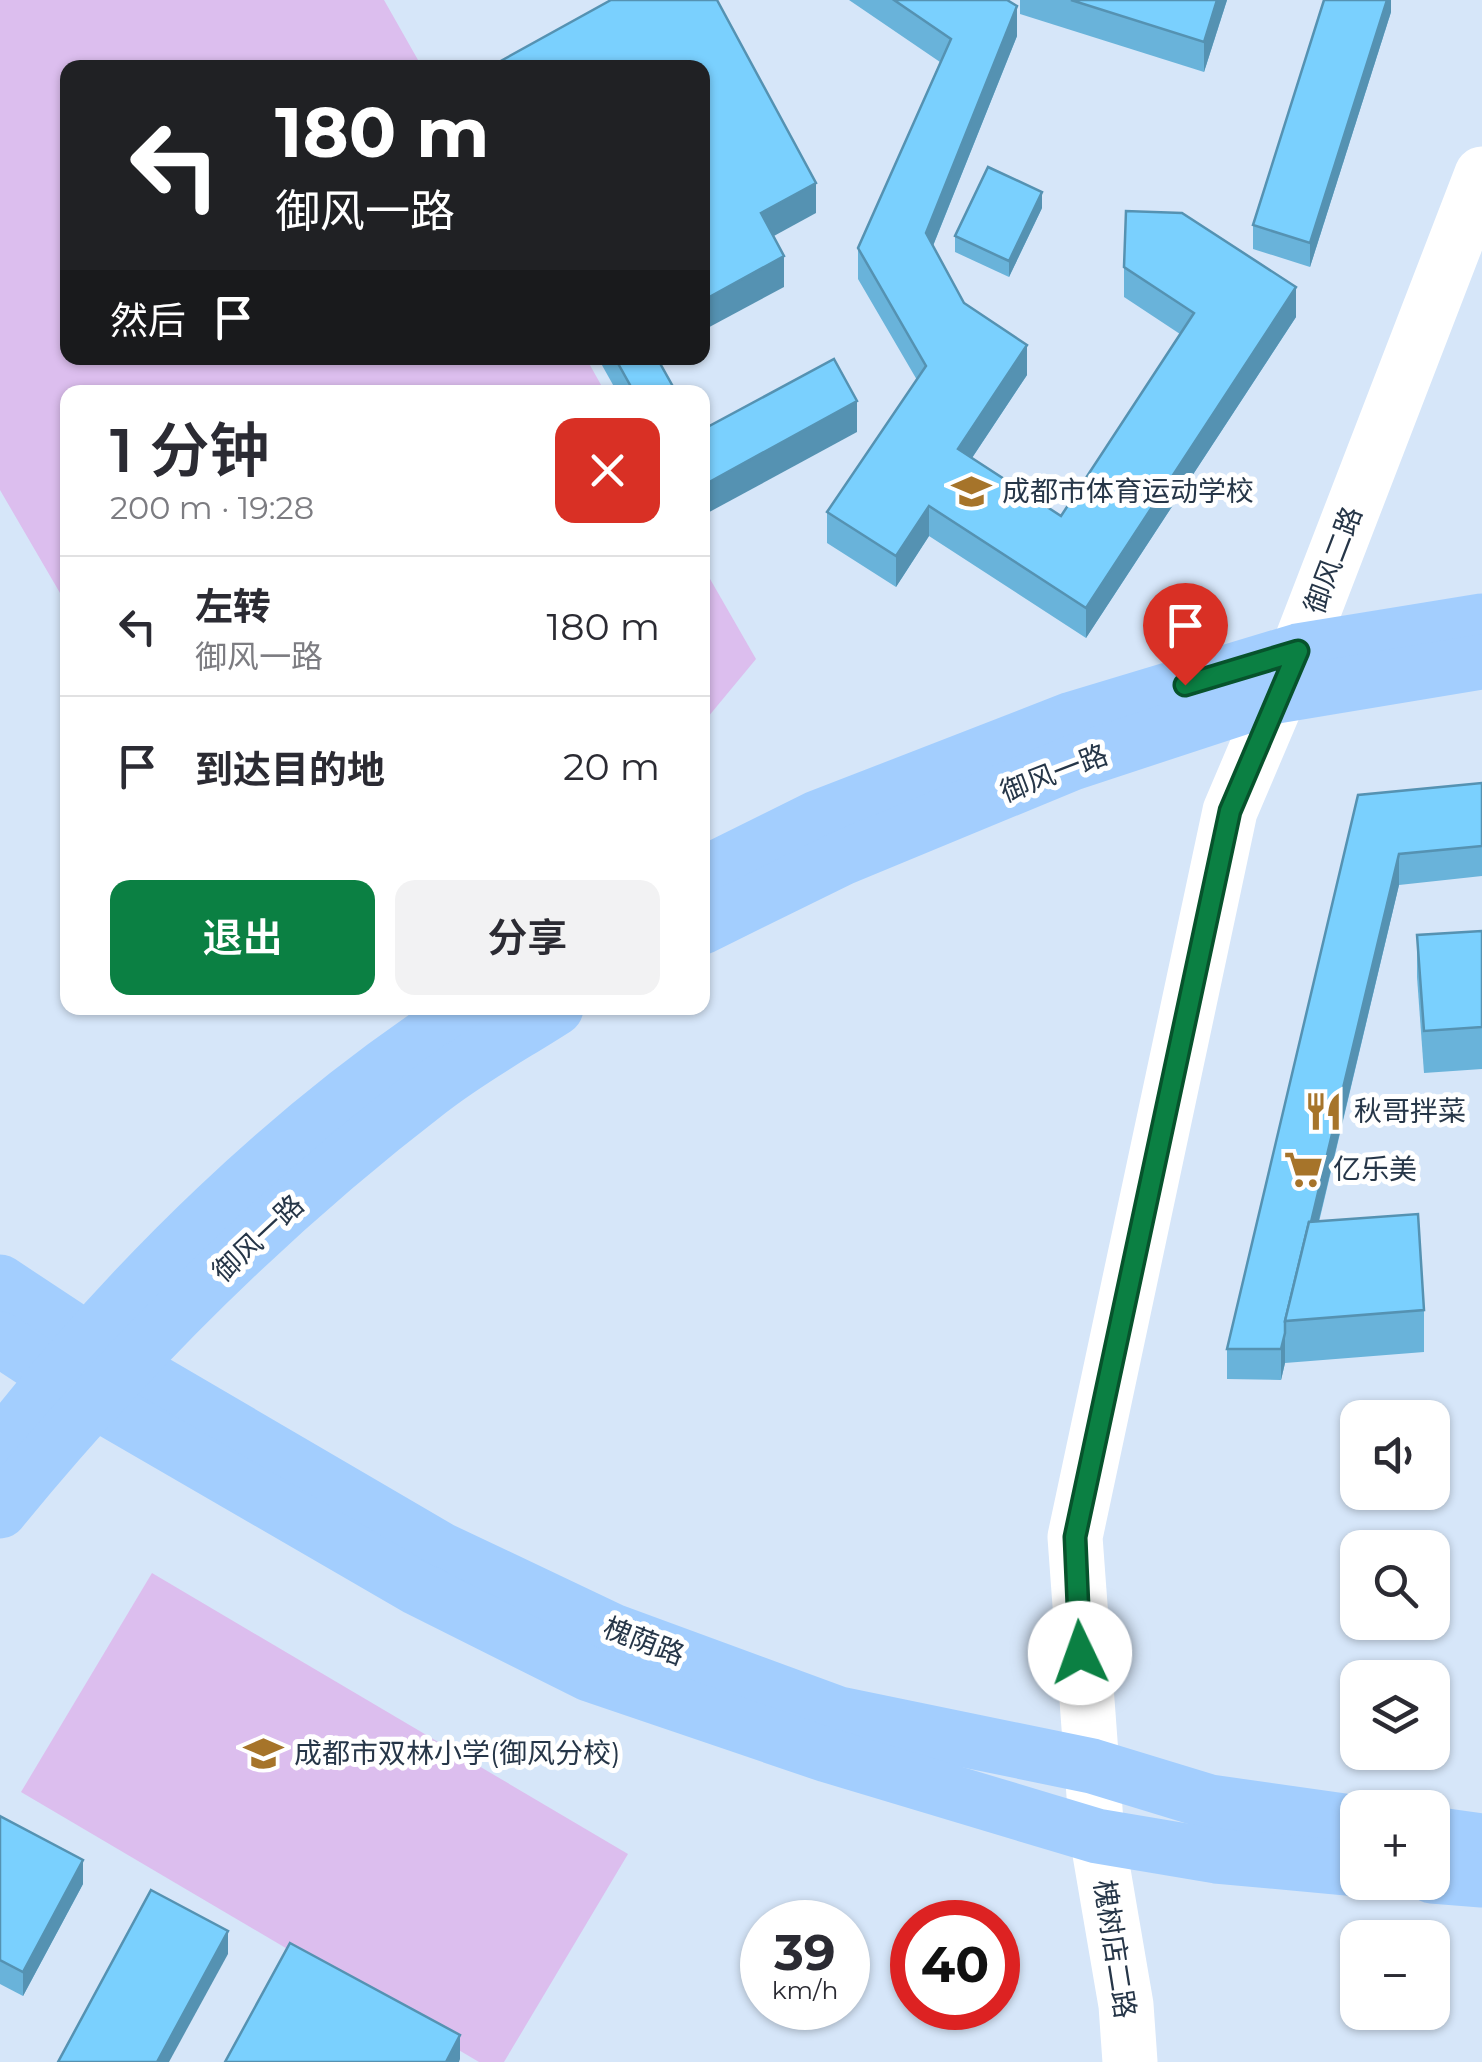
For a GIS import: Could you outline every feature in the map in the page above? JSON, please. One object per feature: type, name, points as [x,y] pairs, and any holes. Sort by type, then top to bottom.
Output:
[{"type":"main road","name":"御风一路","points":[[710,871],[817,818],[1072,718],[1287,674],[1482,621]]},
{"type":"main road","name":"御风一路","points":[[710,923],[842,858],[1287,674],[1482,662]]},
{"type":"main road","name":"御风一路","points":[[0,1512],[93,1371],[251,1174],[410,1046],[458,1015]]},
{"type":"main road","name":"御风一路","points":[[0,1446],[431,1089],[545,1015]]},
{"type":"main road","name":"槐荫路","points":[[0,1282],[93,1371],[416,1588],[589,1674],[827,1755],[1097,1836],[1216,1856],[1340,1867]]},
{"type":"main road","name":"槐荫路","points":[[0,1339],[93,1371],[440,1549],[613,1631],[840,1714],[1092,1766],[1210,1802],[1340,1820]]},
{"type":"main road","points":[[1450,1837],[1482,1841]]},
{"type":"main road","points":[[1450,1877],[1482,1880]]},
{"type":"street","name":"御风二路","points":[[1097,1836],[1075,1537],[1230,811],[1482,174]]},
{"type":"street","name":"槐树店二路","points":[[1097,1836],[1126,2005],[1130,2062]]},
{"type":"shaded area","points":[[0,0],[384,0],[418,60],[60,60],[60,365],[590,365],[601,385],[60,385],[60,593],[0,490]]},
{"type":"shaded area","points":[[710,579],[756,659],[710,715]]},
{"type":"shaded area","points":[[152,1573],[628,1854],[504,2062],[479,2062],[21,1792]]},
{"type":"building","points":[[611,0],[717,0],[816,183],[761,213],[784,256],[710,297],[710,60],[502,60]]},
{"type":"building","points":[[894,0],[1007,0],[1017,6],[926,233],[964,303],[1027,345],[958,449],[1061,516],[1194,313],[1124,267],[1126,211],[1182,213],[1296,287],[1086,608],[929,506],[896,556],[827,512],[926,366],[858,248],[951,39]]},
{"type":"building","points":[[1071,0],[1217,0],[1204,42]]},
{"type":"building","points":[[1324,0],[1387,0],[1310,243],[1253,225]]},
{"type":"building","points":[[988,167],[1042,192],[1009,261],[955,236]]},
{"type":"building","points":[[834,359],[857,401],[710,482],[710,426]]},
{"type":"building","points":[[619,365],[661,365],[672,385],[630,385]]},
{"type":"building","points":[[1482,783],[1482,846],[1399,854],[1281,1349],[1227,1349],[1358,795]]},
{"type":"building","points":[[1482,931],[1482,1027],[1424,1031],[1417,935]]},
{"type":"building","points":[[1418,1214],[1424,1310],[1285,1321],[1309,1222]]},
{"type":"building","points":[[0,1816],[83,1860],[23,1972],[0,1960]]},
{"type":"building","points":[[151,1890],[228,1931],[157,2062],[58,2062]]},
{"type":"building","points":[[290,1943],[460,2035],[446,2062],[225,2062]]},
{"type":"place","name":"成都市体育运动学校","points":[[972,491]]},
{"type":"place","name":"秋哥拌菜","points":[[1324,1111]]},
{"type":"place","name":"亿乐美","points":[[1303,1169]]},
{"type":"place","name":"成都市双林小学(御风分校)","points":[[264,1753]]},
{"type":"route","points":[[1080,1653],[1075,1537],[1230,811],[1298,651],[1185,685]]}]
